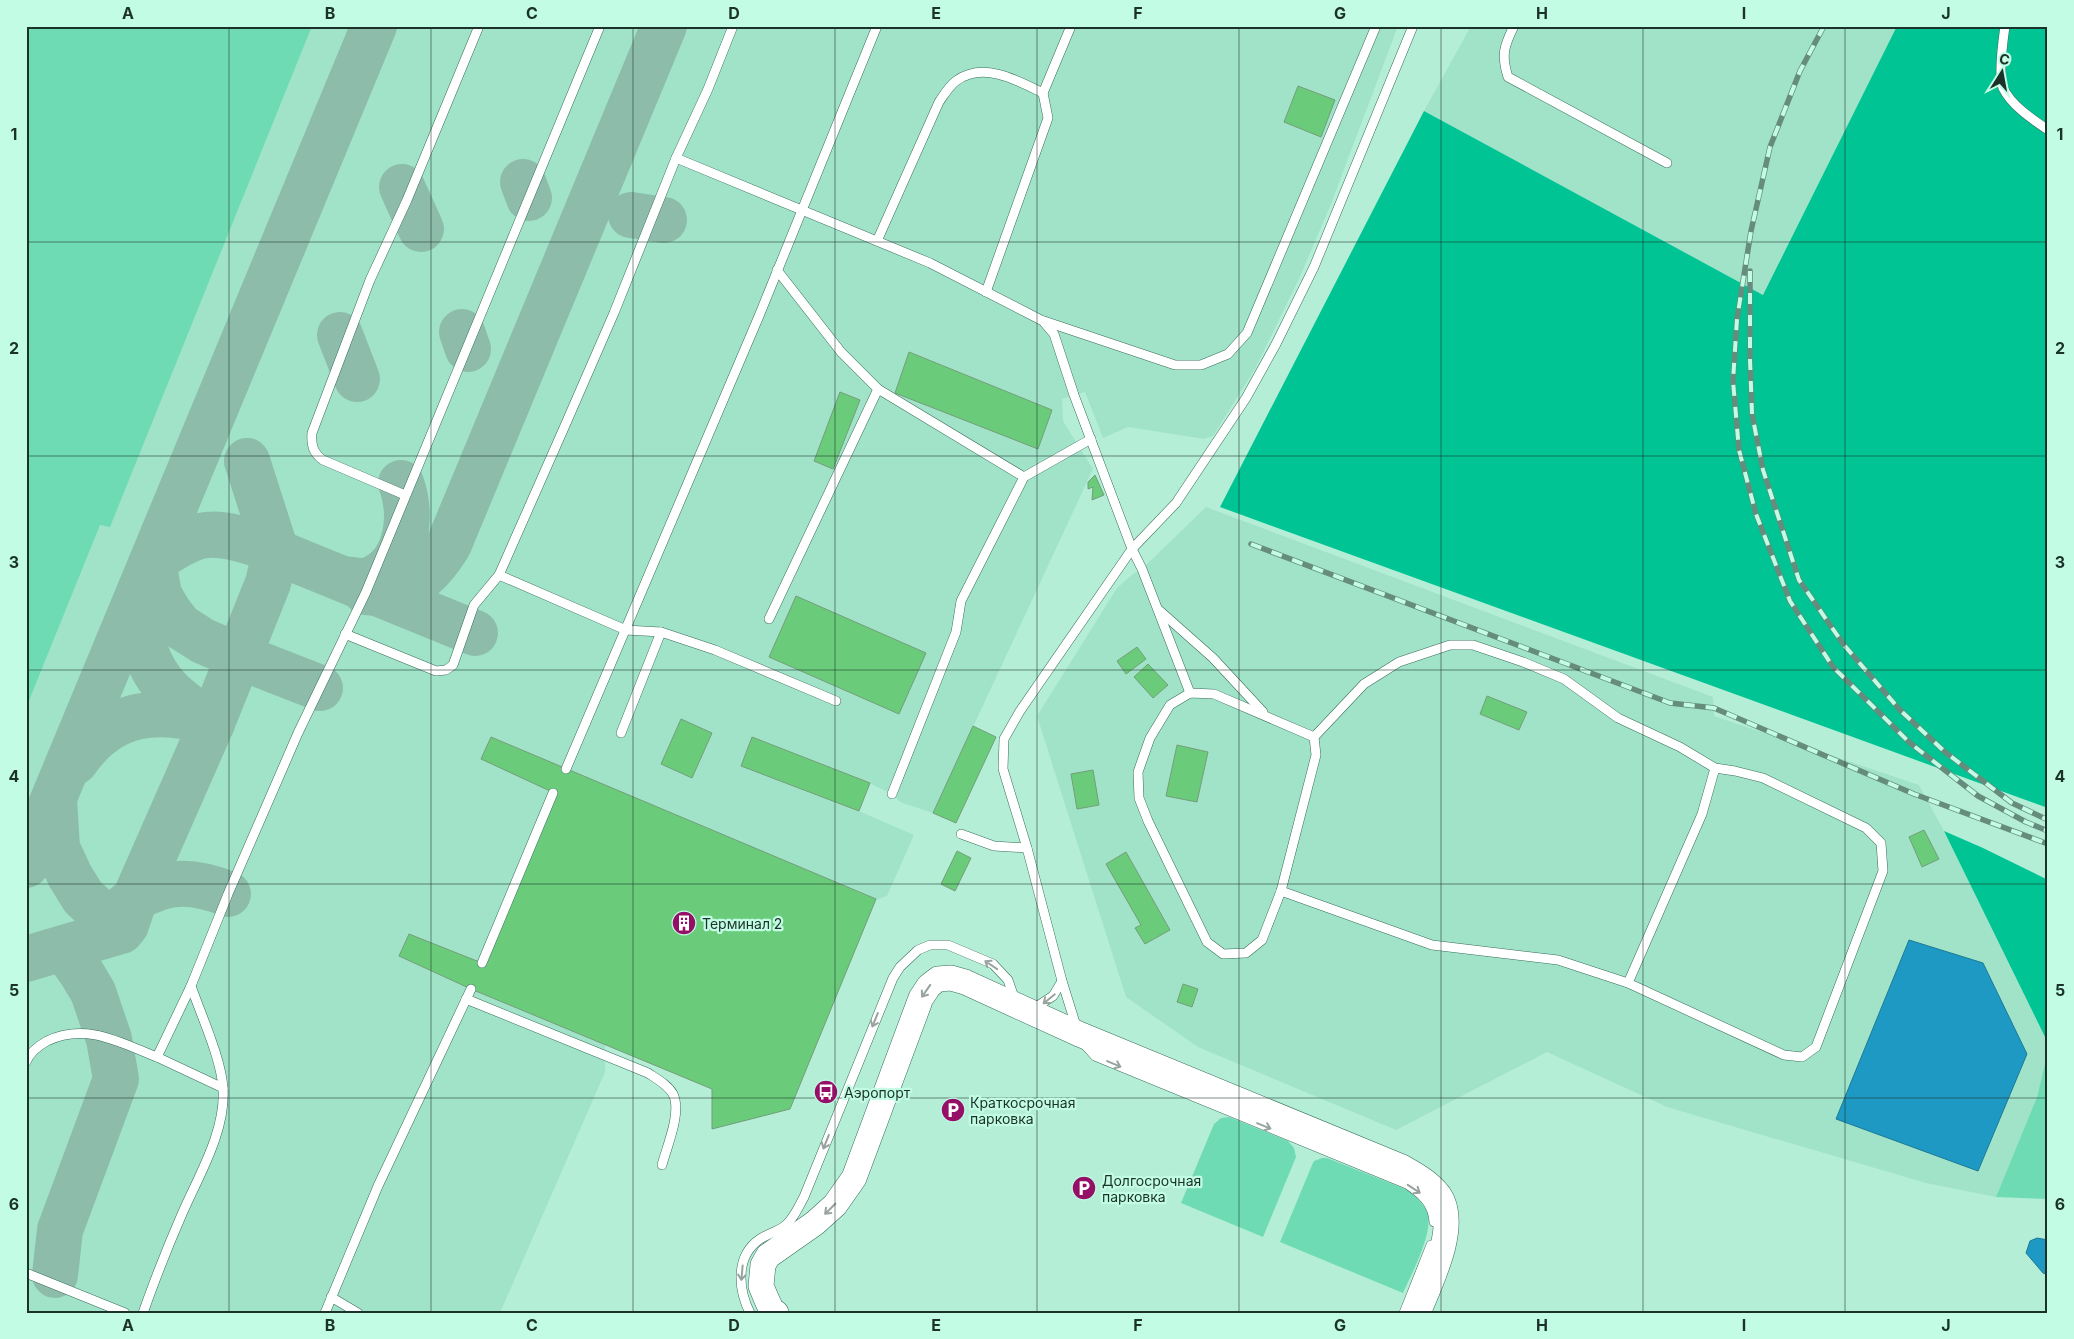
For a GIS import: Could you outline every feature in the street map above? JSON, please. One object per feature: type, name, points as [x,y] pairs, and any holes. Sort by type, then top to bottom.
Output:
[{"type":"main road","points":[[776,1313],[771,1309],[761,1286],[763,1265],[768,1256],[815,1223],[834,1205],[854,1178],[921,998],[929,986],[938,979],[950,978],[979,988],[1079,1034],[1402,1167],[1427,1182],[1440,1196],[1446,1217],[1445,1239],[1438,1263],[1418,1313]]},
{"type":"lane","points":[[405,495],[323,460],[316,455],[312,444],[312,433],[370,280],[414,184],[479,26]]},
{"type":"lane","points":[[157,1057],[191,986],[228,894],[298,733],[366,592],[600,26]]},
{"type":"lane","points":[[345,634],[436,671],[446,670],[453,665],[474,604],[499,575],[612,318],[676,158],[708,89],[732,26]]},
{"type":"lane","points":[[566,769],[777,270],[877,26]]},
{"type":"lane","points":[[986,292],[1048,118],[1043,93],[1071,26]]},
{"type":"lane","points":[[676,158],[930,263],[1043,321],[1175,365],[1201,365],[1228,354],[1247,333],[1376,26]]},
{"type":"lane","points":[[1404,1313],[1430,1248],[1433,1234],[1433,1213],[1423,1195],[1407,1184],[1095,1056],[1087,1049],[1079,1034],[1062,980],[1027,848],[1003,769],[1004,739],[1020,711],[1132,549],[1176,503],[1246,398],[1276,344],[1314,267],[1413,26]]},
{"type":"lane","points":[[1514,26],[1506,43],[1503,62],[1508,77],[1667,163]]},
{"type":"lane","points":[[2005,26],[2001,54],[2003,87],[2021,110],[2048,130]]},
{"type":"lane","points":[[877,241],[939,102],[954,82],[967,74],[982,72],[1010,76],[1043,93]]},
{"type":"lane","points":[[777,270],[841,352],[878,389],[1024,478]]},
{"type":"lane","points":[[1043,321],[1054,334],[1132,549],[1142,569],[1190,693]]},
{"type":"lane","points":[[769,619],[878,389]]},
{"type":"lane","points":[[892,794],[956,632],[961,602],[1024,478],[1091,439]]},
{"type":"lane","points":[[499,575],[626,630],[661,632],[715,650],[836,701]]},
{"type":"lane","points":[[1158,610],[1213,658],[1266,715]]},
{"type":"lane","points":[[621,733],[661,632]]},
{"type":"lane","points":[[1281,891],[1432,945],[1558,960],[1628,983],[1784,1056],[1802,1057],[1816,1047],[1883,871],[1881,843],[1866,828],[1763,778],[1715,768],[1680,746],[1618,718],[1564,680],[1523,662],[1473,645],[1450,645],[1399,662],[1364,684],[1314,736],[1316,755],[1281,891],[1262,940],[1246,953],[1223,954],[1207,942],[1148,821],[1139,798],[1138,772],[1150,738],[1170,705],[1190,693],[1214,694],[1314,736]]},
{"type":"lane","points":[[1628,983],[1702,814],[1715,768]]},
{"type":"lane","points":[[482,963],[553,793]]},
{"type":"lane","points":[[962,834],[994,846],[1027,848]]},
{"type":"lane","points":[[750,1313],[741,1285],[741,1270],[744,1257],[751,1246],[786,1225],[804,1197],[893,978],[900,967],[918,950],[930,945],[948,945],[993,964],[1008,980],[1023,1007],[1053,996],[1062,980]]},
{"type":"lane","points":[[143,1313],[160,1264],[212,1144],[221,1114],[223,1088],[220,1069],[191,986]]},
{"type":"lane","points":[[325,1313],[378,1186],[471,989]]},
{"type":"lane","points":[[466,999],[648,1073],[662,1083],[673,1095],[676,1114],[662,1165]]},
{"type":"lane","points":[[26,1062],[38,1046],[57,1037],[75,1032],[99,1035],[157,1057],[223,1088]]},
{"type":"lane","points":[[26,1273],[125,1313]]},
{"type":"lane","points":[[331,1297],[358,1313]]},
{"type":"shaded area","points":[[26,26],[1398,26],[1331,204],[1299,279],[1255,369],[1213,436],[1204,439],[1128,427],[1103,438],[1085,392],[1062,399],[1063,421],[1093,469],[933,813],[900,802],[892,794],[869,783],[859,811],[914,835],[887,896],[876,900],[790,1109],[712,1129],[712,1089],[605,1044],[605,1072],[500,1313],[26,1313]]},
{"type":"shaded area","points":[[26,26],[312,26],[110,527],[100,525],[26,708]]},
{"type":"shaded area","points":[[1471,26],[1897,26],[1763,295],[1424,111]]},
{"type":"shaded area","points":[[1206,507],[1713,697],[1714,716],[1919,785],[1944,831],[2048,1043],[2048,1051],[2037,1097],[1996,1197],[1926,1183],[1667,1107],[1547,1052],[1396,1130],[1198,1047],[1126,997],[1037,716],[1117,588],[1142,569]]},
{"type":"shaded area","points":[[2048,1051],[2048,1199],[1996,1197],[2037,1097]]},
{"type":"shaded area","points":[[1229,1117],[1288,1141],[1294,1148],[1296,1157],[1263,1237],[1181,1203],[1214,1124],[1221,1118]]},
{"type":"shaded area","points":[[1327,1158],[1410,1191],[1427,1212],[1429,1220],[1425,1241],[1403,1293],[1280,1242],[1314,1161]]},
{"type":"green space","points":[[1897,26],[2048,26],[2048,808],[1220,507],[1424,111],[1763,295]]},
{"type":"green space","points":[[1944,831],[2048,880],[2048,1043]]},
{"type":"water","points":[[1909,940],[1983,963],[2027,1054],[1978,1171],[1836,1119]]},
{"type":"water","points":[[2037,1238],[2048,1240],[2048,1275],[2043,1273],[2026,1253],[2030,1241]]},
{"type":"building","points":[[1298,86],[1335,100],[1321,137],[1284,122]]},
{"type":"building","points":[[909,352],[1052,410],[1038,449],[895,393]]},
{"type":"building","points":[[840,392],[860,400],[833,469],[814,461]]},
{"type":"building","points":[[1095,475],[1104,495],[1092,500],[1093,487],[1088,489],[1088,482]]},
{"type":"building","points":[[796,596],[926,653],[899,714],[769,657]]},
{"type":"building","points":[[1137,647],[1146,659],[1126,674],[1117,661]]},
{"type":"building","points":[[1148,664],[1168,685],[1153,698],[1134,677]]},
{"type":"building","points":[[1487,696],[1527,712],[1519,730],[1480,714]]},
{"type":"building","points":[[681,719],[712,733],[692,778],[661,764]]},
{"type":"building","points":[[973,726],[996,737],[956,823],[933,813]]},
{"type":"building","name":"Терминал 2","points":[[491,737],[876,899],[790,1109],[712,1129],[712,1089],[471,989],[399,956],[409,934],[482,963],[550,791],[481,759]]},
{"type":"building","points":[[752,737],[870,783],[859,811],[741,766]]},
{"type":"building","points":[[1177,745],[1208,752],[1197,802],[1166,796]]},
{"type":"building","points":[[1093,770],[1099,805],[1077,809],[1071,774]]},
{"type":"building","points":[[1924,830],[1939,859],[1922,867],[1909,837]]},
{"type":"building","points":[[957,851],[971,858],[955,891],[941,884]]},
{"type":"building","points":[[1126,852],[1170,930],[1145,944],[1135,928],[1141,925],[1106,864]]},
{"type":"building","points":[[1183,984],[1198,989],[1192,1007],[1177,1002]]},
{"type":"taxiway","points":[[26,865],[374,26]]},
{"type":"taxiway","points":[[366,592],[393,591],[415,582],[425,575],[449,544],[664,26]]},
{"type":"taxiway","points":[[523,182],[529,198]]},
{"type":"taxiway","points":[[402,187],[421,229]]},
{"type":"taxiway","points":[[631,215],[664,220]]},
{"type":"taxiway","points":[[462,332],[468,349]]},
{"type":"taxiway","points":[[340,335],[357,379]]},
{"type":"taxiway","points":[[26,959],[121,931],[126,925],[135,898],[212,723],[268,583],[273,562],[273,542],[247,461]]},
{"type":"taxiway","points":[[345,579],[359,581],[372,579],[384,572],[393,562],[400,550],[407,523],[407,509],[401,483]]},
{"type":"taxiway","points":[[320,688],[203,641],[181,627],[159,595],[153,561],[190,539],[212,535],[237,538],[254,543],[475,633]]},
{"type":"taxiway","points":[[141,595],[140,621],[144,647],[154,671],[176,696],[212,723]]},
{"type":"taxiway","points":[[75,762],[103,732],[119,723],[136,717],[154,714],[172,715],[212,723]]},
{"type":"taxiway","points":[[54,799],[57,848],[70,876],[83,897],[111,919]]},
{"type":"taxiway","points":[[121,910],[146,892],[172,884],[199,885],[228,894]]},
{"type":"taxiway","points":[[55,1275],[60,1230],[116,1079],[109,1039],[93,992],[65,949]]},
{"type":"railway","points":[[1824,26],[1800,71],[1770,147],[1751,231],[1737,319],[1733,381],[1739,450],[1756,514],[1790,601],[1833,667],[1910,743],[1978,796],[2026,822],[2048,831]]},
{"type":"railway","points":[[1750,271],[1752,414],[1763,470],[1799,580],[1844,645],[1900,710],[1945,752],[2012,803],[2048,820]]},
{"type":"railway","points":[[1251,544],[1670,703],[1714,708],[1914,794],[2048,844]]},
{"type":"place","name":"Терминал 2","points":[[684,923]]},
{"type":"place","name":"Аэропорт","points":[[826,1092]]},
{"type":"place","name":"Краткосрочная парковка","points":[[953,1110]]},
{"type":"place","name":"Долгосрочная парковка","points":[[1084,1188]]}]
